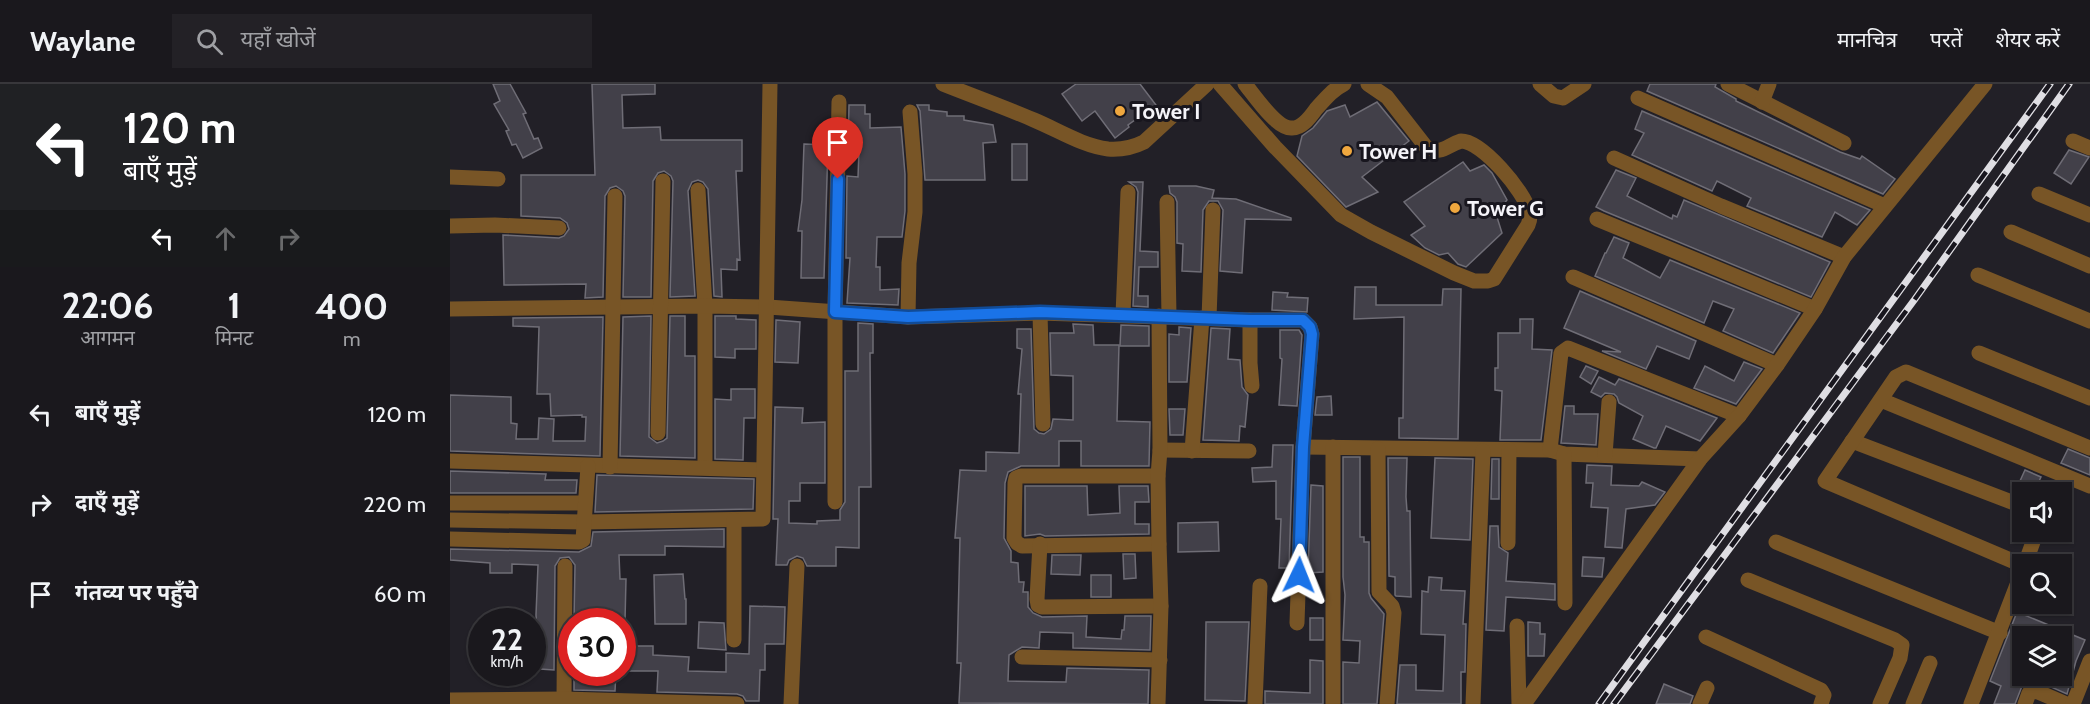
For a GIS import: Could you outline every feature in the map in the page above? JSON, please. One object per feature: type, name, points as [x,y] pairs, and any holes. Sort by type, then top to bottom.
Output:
[{"type":"street","points":[[450,520],[584,522],[763,519],[770,84]]},
{"type":"street","points":[[943,84],[1033,119],[1076,139],[1106,149],[1123,150],[1144,142],[1207,84]]},
{"type":"street","points":[[1220,84],[1275,147],[1341,214],[1371,232],[1455,273],[1474,281],[1494,279],[1528,225],[1530,218],[1527,205],[1501,169],[1475,145],[1461,141],[1443,151],[1434,151],[1426,147],[1387,97],[1368,84]]},
{"type":"street","points":[[1240,106],[1254,88],[1282,125],[1292,128],[1299,126],[1309,118],[1328,94],[1344,84]]},
{"type":"street","points":[[1540,84],[1554,96],[1563,98],[1584,84]]},
{"type":"street","points":[[1728,84],[1844,143]]},
{"type":"street","points":[[1762,102],[1769,84]]},
{"type":"street","points":[[1524,704],[1700,459],[1739,416],[1777,365],[1815,309],[1844,257],[1985,84]]},
{"type":"street","points":[[1638,98],[1885,206]]},
{"type":"street","points":[[834,502],[839,102]]},
{"type":"street","points":[[908,317],[909,263],[915,212],[915,174],[910,112]]},
{"type":"street","points":[[2073,141],[2090,148]]},
{"type":"street","points":[[1614,158],[1844,257]]},
{"type":"street","points":[[450,177],[498,179]]},
{"type":"street","points":[[658,433],[663,181]]},
{"type":"street","points":[[698,190],[705,306],[705,467]]},
{"type":"street","points":[[1123,315],[1128,192]]},
{"type":"street","points":[[2039,194],[2090,215]]},
{"type":"street","points":[[610,466],[615,196]]},
{"type":"street","points":[[1158,704],[1161,606],[1158,476],[1161,450],[1167,202]]},
{"type":"street","points":[[1192,451],[1213,210]]},
{"type":"street","points":[[1597,219],[1815,309]]},
{"type":"street","points":[[450,226],[495,225],[559,228]]},
{"type":"street","points":[[2011,232],[2090,266]]},
{"type":"street","points":[[1978,275],[2090,321]]},
{"type":"street","points":[[1574,277],[1777,365]]},
{"type":"street","points":[[450,309],[705,306],[908,317],[1040,312],[1303,320],[1310,327],[1312,334],[1303,447],[1297,622]]},
{"type":"street","points":[[1040,312],[1043,424]]},
{"type":"street","points":[[1250,320],[1252,386]]},
{"type":"street","points":[[1565,603],[1557,452],[1561,353],[1565,349],[1572,349],[1739,416]]},
{"type":"street","points":[[1979,353],[2090,398]]},
{"type":"street","points":[[2012,559],[1825,481],[1896,377],[1906,372],[2090,448]]},
{"type":"street","points":[[1881,400],[2090,486]]},
{"type":"street","points":[[1605,455],[1610,402]]},
{"type":"street","points":[[1852,441],[2012,502]]},
{"type":"street","points":[[1303,447],[1509,450],[1700,459]]},
{"type":"street","points":[[1333,447],[1333,704]]},
{"type":"street","points":[[1378,449],[1379,592],[1392,606],[1394,613],[1387,704]]},
{"type":"street","points":[[1161,450],[1249,452]]},
{"type":"street","points":[[1508,543],[1509,450]]},
{"type":"street","points":[[1473,704],[1483,451]]},
{"type":"street","points":[[450,461],[763,470]]},
{"type":"street","points":[[450,539],[579,542],[583,540],[588,466]]},
{"type":"street","points":[[1158,476],[1021,476],[1016,478],[1014,538],[1022,546],[1159,544]]},
{"type":"street","points":[[450,503],[585,503]]},
{"type":"street","points":[[734,520],[734,640]]},
{"type":"street","points":[[1776,542],[2000,633]]},
{"type":"street","points":[[1040,544],[1037,598],[1038,604],[1042,607],[1161,606]]},
{"type":"street","points":[[565,566],[572,701]]},
{"type":"street","points":[[791,704],[797,566]]},
{"type":"street","points":[[1748,580],[1895,640],[1902,645],[1900,658],[1880,704]]},
{"type":"street","points":[[1255,704],[1260,586]]},
{"type":"street","points":[[1971,704],[2012,600]]},
{"type":"street","points":[[1517,626],[1519,704]]},
{"type":"street","points":[[1706,637],[1821,690],[1824,695],[1821,704]]},
{"type":"street","points":[[1022,657],[1160,660]]},
{"type":"street","points":[[2073,704],[2090,662]]},
{"type":"street","points":[[1913,704],[1930,663]]},
{"type":"street","points":[[1700,704],[1707,688]]},
{"type":"street","points":[[2025,704],[2029,693],[2036,691],[2066,704]]},
{"type":"street","points":[[450,700],[737,704]]},
{"type":"building","points":[[493,84],[510,84],[526,113],[523,114],[534,139],[538,138],[542,148],[523,158],[516,144],[512,145],[506,131],[509,130],[494,104],[500,101]]},
{"type":"building","points":[[592,84],[655,84],[655,94],[622,95],[623,128],[660,127],[661,140],[742,140],[742,171],[736,171],[740,260],[737,259],[737,270],[721,269],[722,297],[714,296],[708,189],[703,182],[698,180],[692,182],[688,191],[695,296],[670,297],[673,181],[671,176],[664,171],[658,173],[653,181],[651,297],[623,297],[625,196],[623,191],[616,186],[610,188],[605,196],[603,297],[585,298],[586,284],[504,285],[503,235],[559,238],[564,236],[569,229],[567,223],[560,218],[521,216],[521,175],[595,175]]},
{"type":"building","name":"Tower I","points":[[1076,84],[1140,84],[1156,105],[1128,125],[1129,127],[1115,138],[1095,111],[1082,121],[1062,94]]},
{"type":"building","points":[[1650,84],[1716,84],[1715,87],[1736,101],[1840,152],[1860,159],[1862,156],[1895,179],[1883,194],[1647,91]]},
{"type":"building","name":"Tower H","points":[[1377,102],[1409,141],[1362,177],[1378,192],[1346,207],[1297,156],[1302,136],[1313,128],[1327,111],[1345,105],[1350,117]]},
{"type":"building","points":[[849,105],[865,105],[865,114],[870,114],[870,128],[901,127],[905,174],[902,237],[877,237],[876,267],[880,267],[880,290],[899,289],[898,305],[847,303],[850,258],[846,258],[847,176],[858,177],[859,150],[848,151]]},
{"type":"building","points":[[917,105],[929,105],[929,110],[947,112],[947,116],[964,116],[964,120],[993,125],[996,142],[983,143],[985,180],[925,180],[920,111]]},
{"type":"building","points":[[1642,111],[1870,210],[1857,225],[1835,212],[1822,237],[1747,206],[1751,198],[1717,181],[1712,191],[1632,155],[1644,133],[1635,129]]},
{"type":"building","points":[[804,144],[828,145],[824,278],[801,278],[802,231],[798,231],[802,200]]},
{"type":"building","points":[[1012,144],[1027,144],[1027,180],[1012,180]]},
{"type":"building","points":[[2069,150],[2089,157],[2071,184],[2054,173]]},
{"type":"building","name":"Tower G","points":[[1463,162],[1470,171],[1484,165],[1492,173],[1507,200],[1496,214],[1502,233],[1466,267],[1458,264],[1448,253],[1439,255],[1425,248],[1411,235],[1425,226],[1404,202]]},
{"type":"building","points":[[1616,170],[1636,178],[1627,196],[1672,219],[1673,215],[1677,217],[1684,200],[1830,262],[1811,297],[1604,211],[1596,207]]},
{"type":"building","points":[[1129,182],[1143,182],[1140,251],[1158,252],[1158,267],[1139,267],[1138,296],[1148,296],[1148,307],[1133,306],[1138,192],[1136,187]]},
{"type":"building","points":[[1169,186],[1196,186],[1214,190],[1212,198],[1236,199],[1291,218],[1291,220],[1245,219],[1242,273],[1220,271],[1223,210],[1218,201],[1209,201],[1203,210],[1201,272],[1182,271],[1183,244],[1177,243],[1177,202],[1170,193]]},
{"type":"building","points":[[1614,237],[1629,243],[1623,258],[1660,278],[1670,260],[1800,313],[1773,353],[1723,331],[1734,309],[1713,301],[1704,323],[1595,276]]},
{"type":"building","points":[[1355,287],[1376,287],[1376,305],[1442,305],[1443,289],[1461,289],[1458,439],[1399,438],[1399,418],[1403,418],[1404,317],[1354,319]]},
{"type":"building","points":[[1580,291],[1696,341],[1689,359],[1657,346],[1646,369],[1602,351],[1621,352],[1564,328]]},
{"type":"building","points":[[1273,292],[1288,293],[1287,297],[1308,298],[1307,312],[1272,310]]},
{"type":"building","points":[[651,316],[649,437],[657,443],[667,438],[670,316],[685,316],[685,356],[695,356],[695,458],[620,456],[623,317]]},
{"type":"building","points":[[715,316],[736,316],[736,319],[756,320],[756,349],[735,349],[735,358],[715,357]]},
{"type":"building","points":[[603,317],[600,456],[450,451],[450,395],[511,397],[511,423],[517,424],[516,439],[538,439],[539,418],[554,419],[553,441],[585,441],[586,417],[582,415],[551,416],[550,394],[537,394],[539,327],[513,326],[513,318]]},
{"type":"building","points":[[1520,319],[1533,319],[1532,349],[1552,350],[1541,440],[1500,440],[1502,391],[1495,390],[1495,368],[1498,368],[1498,333],[1520,333]]},
{"type":"building","points":[[776,320],[800,322],[798,363],[775,362]]},
{"type":"building","points":[[858,323],[873,324],[873,353],[870,353],[871,487],[859,487],[859,548],[836,547],[836,566],[807,566],[803,558],[797,556],[789,560],[787,565],[776,565],[778,519],[773,519],[775,407],[803,408],[802,423],[825,422],[825,483],[800,483],[800,501],[789,501],[789,523],[817,524],[817,521],[840,520],[840,510],[845,502],[845,371],[858,371]]},
{"type":"building","points":[[1073,324],[1093,325],[1094,345],[1119,345],[1117,421],[1150,422],[1149,466],[1081,466],[1081,441],[1059,441],[1059,466],[1021,466],[1008,472],[1005,483],[1004,538],[1011,551],[1011,562],[1018,563],[1019,582],[1024,582],[1023,592],[1028,592],[1028,607],[1033,613],[1042,617],[1087,616],[1086,637],[1121,639],[1125,616],[1151,616],[1150,650],[1073,648],[1073,633],[1040,632],[1039,648],[1022,647],[1009,655],[1008,681],[1066,682],[1067,668],[1149,670],[1148,704],[959,703],[961,663],[957,663],[960,538],[955,538],[960,470],[986,471],[986,452],[1019,453],[1021,394],[1018,394],[1022,349],[1017,348],[1017,329],[1031,329],[1034,429],[1044,434],[1051,429],[1053,419],[1073,420],[1073,376],[1051,375],[1050,333],[1074,333]]},
{"type":"building","points":[[1121,325],[1149,326],[1149,346],[1120,346]]},
{"type":"building","points":[[1179,327],[1191,328],[1187,382],[1169,382],[1169,334],[1179,335]]},
{"type":"building","points":[[1211,328],[1230,329],[1228,359],[1240,360],[1242,387],[1248,395],[1245,427],[1240,426],[1239,441],[1203,440]]},
{"type":"building","points":[[1280,330],[1299,330],[1302,335],[1297,406],[1279,405],[1282,359],[1280,358]]},
{"type":"building","points":[[1744,362],[1762,369],[1736,404],[1694,388],[1705,366],[1734,381]]},
{"type":"building","points":[[1586,366],[1598,371],[1591,384],[1580,377]]},
{"type":"building","points":[[1599,377],[1615,385],[1619,379],[1717,418],[1700,441],[1666,426],[1654,448],[1633,439],[1643,416],[1619,403],[1614,394],[1605,393],[1601,397],[1591,392]]},
{"type":"building","points":[[731,389],[755,389],[755,418],[744,418],[743,460],[715,459],[715,399],[731,400]]},
{"type":"building","points":[[1331,396],[1332,415],[1315,415],[1317,397]]},
{"type":"building","points":[[1565,406],[1574,406],[1574,414],[1598,414],[1596,445],[1561,443]]},
{"type":"building","points":[[1169,409],[1185,409],[1183,435],[1170,435]]},
{"type":"building","points":[[1273,445],[1293,445],[1289,568],[1279,568],[1281,519],[1276,519],[1276,481],[1253,482],[1252,468],[1272,467]]},
{"type":"building","points":[[2068,449],[2090,458],[2090,475],[2061,463]]},
{"type":"building","points":[[1343,457],[1360,457],[1360,537],[1364,537],[1364,542],[1369,542],[1369,593],[1384,614],[1377,704],[1343,704],[1343,662],[1359,663],[1360,641],[1343,640],[1345,595]]},
{"type":"building","points":[[1388,458],[1407,458],[1406,497],[1407,511],[1410,511],[1411,597],[1396,596],[1395,577],[1389,576]]},
{"type":"building","points":[[1435,458],[1473,459],[1470,540],[1431,538]]},
{"type":"building","points":[[1492,459],[1499,459],[1499,499],[1491,499]]},
{"type":"building","points":[[1587,465],[1612,466],[1611,485],[1639,486],[1642,482],[1665,492],[1655,505],[1626,509],[1622,548],[1605,547],[1608,508],[1591,507],[1593,483],[1586,483]]},
{"type":"building","points":[[2025,470],[2041,477],[2039,482],[2020,482]]},
{"type":"building","points":[[450,471],[546,474],[545,480],[577,480],[576,493],[450,493]]},
{"type":"building","points":[[597,475],[754,479],[753,509],[595,512]]},
{"type":"building","points":[[1311,485],[1323,486],[1323,572],[1308,573]]},
{"type":"building","points":[[1025,486],[1087,486],[1088,515],[1120,513],[1119,486],[1148,486],[1149,502],[1135,502],[1135,524],[1149,524],[1149,534],[1025,536]]},
{"type":"building","points":[[1218,522],[1219,551],[1178,552],[1178,523]]},
{"type":"building","points":[[1490,526],[1498,526],[1499,547],[1508,553],[1506,581],[1555,584],[1555,600],[1506,597],[1504,631],[1486,630]]},
{"type":"building","points":[[724,529],[724,547],[665,546],[665,555],[619,555],[620,579],[626,579],[625,608],[574,608],[575,565],[569,557],[560,558],[555,566],[554,670],[546,669],[546,608],[536,608],[538,565],[512,564],[512,573],[490,573],[490,563],[450,560],[450,549],[579,552],[591,546],[593,532]]},
{"type":"building","points":[[1123,554],[1135,554],[1136,578],[1124,579]]},
{"type":"building","points":[[1052,555],[1081,555],[1080,575],[1051,574]]},
{"type":"building","points":[[1583,557],[1604,558],[1602,577],[1582,576]]},
{"type":"building","points":[[683,574],[686,624],[655,624],[654,575]]},
{"type":"building","points":[[1091,575],[1111,575],[1111,597],[1091,597]]},
{"type":"building","points":[[1429,577],[1442,578],[1441,590],[1465,591],[1463,624],[1466,624],[1465,672],[1461,672],[1461,704],[1397,704],[1400,665],[1416,665],[1416,690],[1443,691],[1445,635],[1421,634],[1422,591],[1428,592]]},
{"type":"building","points":[[750,606],[785,607],[784,644],[765,644],[765,670],[760,670],[759,701],[746,701],[743,696],[737,694],[657,692],[658,671],[636,671],[636,646],[653,646],[653,655],[689,657],[688,671],[726,672],[726,653],[749,654]]},
{"type":"building","points":[[2016,614],[2022,614],[2051,626],[2012,626],[2012,686],[2022,686],[2015,704],[1994,704],[2001,686],[1990,681]]},
{"type":"building","points":[[1310,618],[1323,618],[1323,640],[1310,640]]},
{"type":"building","points":[[699,622],[724,623],[726,650],[698,648]]},
{"type":"building","points":[[1206,622],[1249,622],[1245,701],[1205,700]]},
{"type":"building","points":[[1528,622],[1540,623],[1540,634],[1545,634],[1544,656],[1528,656]]},
{"type":"building","points":[[2072,635],[2085,640],[2072,676]]},
{"type":"building","points":[[1310,660],[1323,661],[1323,704],[1265,704],[1265,691],[1310,693]]},
{"type":"building","points":[[1664,684],[1693,696],[1690,704],[1656,704]]},
{"type":"building","points":[[574,686],[615,686],[615,691],[574,690]]},
{"type":"building","points":[[2049,686],[2069,686],[2067,694]]},
{"type":"railway","points":[[1599,704],[2050,84]]},
{"type":"railway","points":[[1614,704],[1915,299],[2069,84]]},
{"type":"place","name":"Tower I","points":[[1120,111]]},
{"type":"place","name":"Tower H","points":[[1347,151]]},
{"type":"place","name":"Tower G","points":[[1455,208]]},
{"type":"route","points":[[838,179],[835,312],[908,317],[1040,312],[1303,320],[1310,327],[1312,334],[1303,447],[1299,575]]}]
